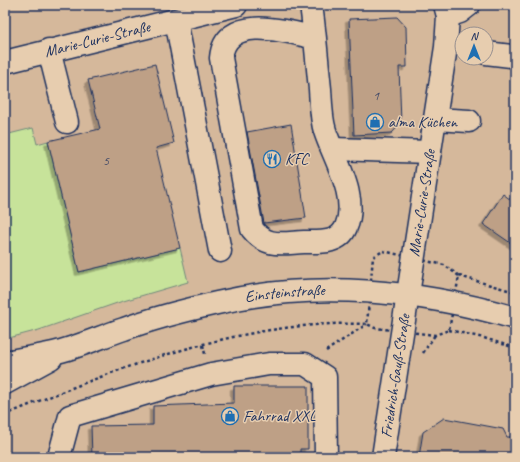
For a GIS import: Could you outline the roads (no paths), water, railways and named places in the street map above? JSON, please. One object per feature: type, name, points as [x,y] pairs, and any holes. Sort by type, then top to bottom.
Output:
[{"type":"street","name":"Marie-Curie-Straße","points":[[5,62],[236,5]]},
{"type":"street","points":[[311,5],[315,38],[325,131],[342,170],[350,214],[346,227],[341,234],[333,240],[320,242],[270,243],[260,239],[252,229],[221,58],[222,49],[227,40],[235,33],[261,28],[315,38]]},
{"type":"street","name":"Marie-Curie-Straße","points":[[409,295],[435,119],[454,49],[446,11],[460,12],[469,5]]},
{"type":"street","points":[[176,20],[220,251]]},
{"type":"street","points":[[49,50],[67,122]]},
{"type":"street","points":[[494,54],[511,56]]},
{"type":"street","points":[[435,119],[469,121]]},
{"type":"street","points":[[333,149],[430,152]]},
{"type":"street","name":"Einsteinstraße","points":[[5,383],[33,369],[61,352],[124,328],[169,315],[247,297],[284,292],[330,290],[409,295],[475,306],[515,318]]},
{"type":"street","name":"Friedrich-Gauß-Straße","points":[[383,457],[409,295]]},
{"type":"street","name":"Einsteinstraße","points":[[5,362],[61,352]]},
{"type":"street","points":[[59,457],[70,416],[211,374],[269,364],[305,364],[325,377],[326,457]]},
{"type":"place","name":"alma Küchen","points":[[375,122]]},
{"type":"place","name":"KFC","points":[[272,159]]},
{"type":"place","name":"Fahrrad XXL","points":[[230,416]]}]
